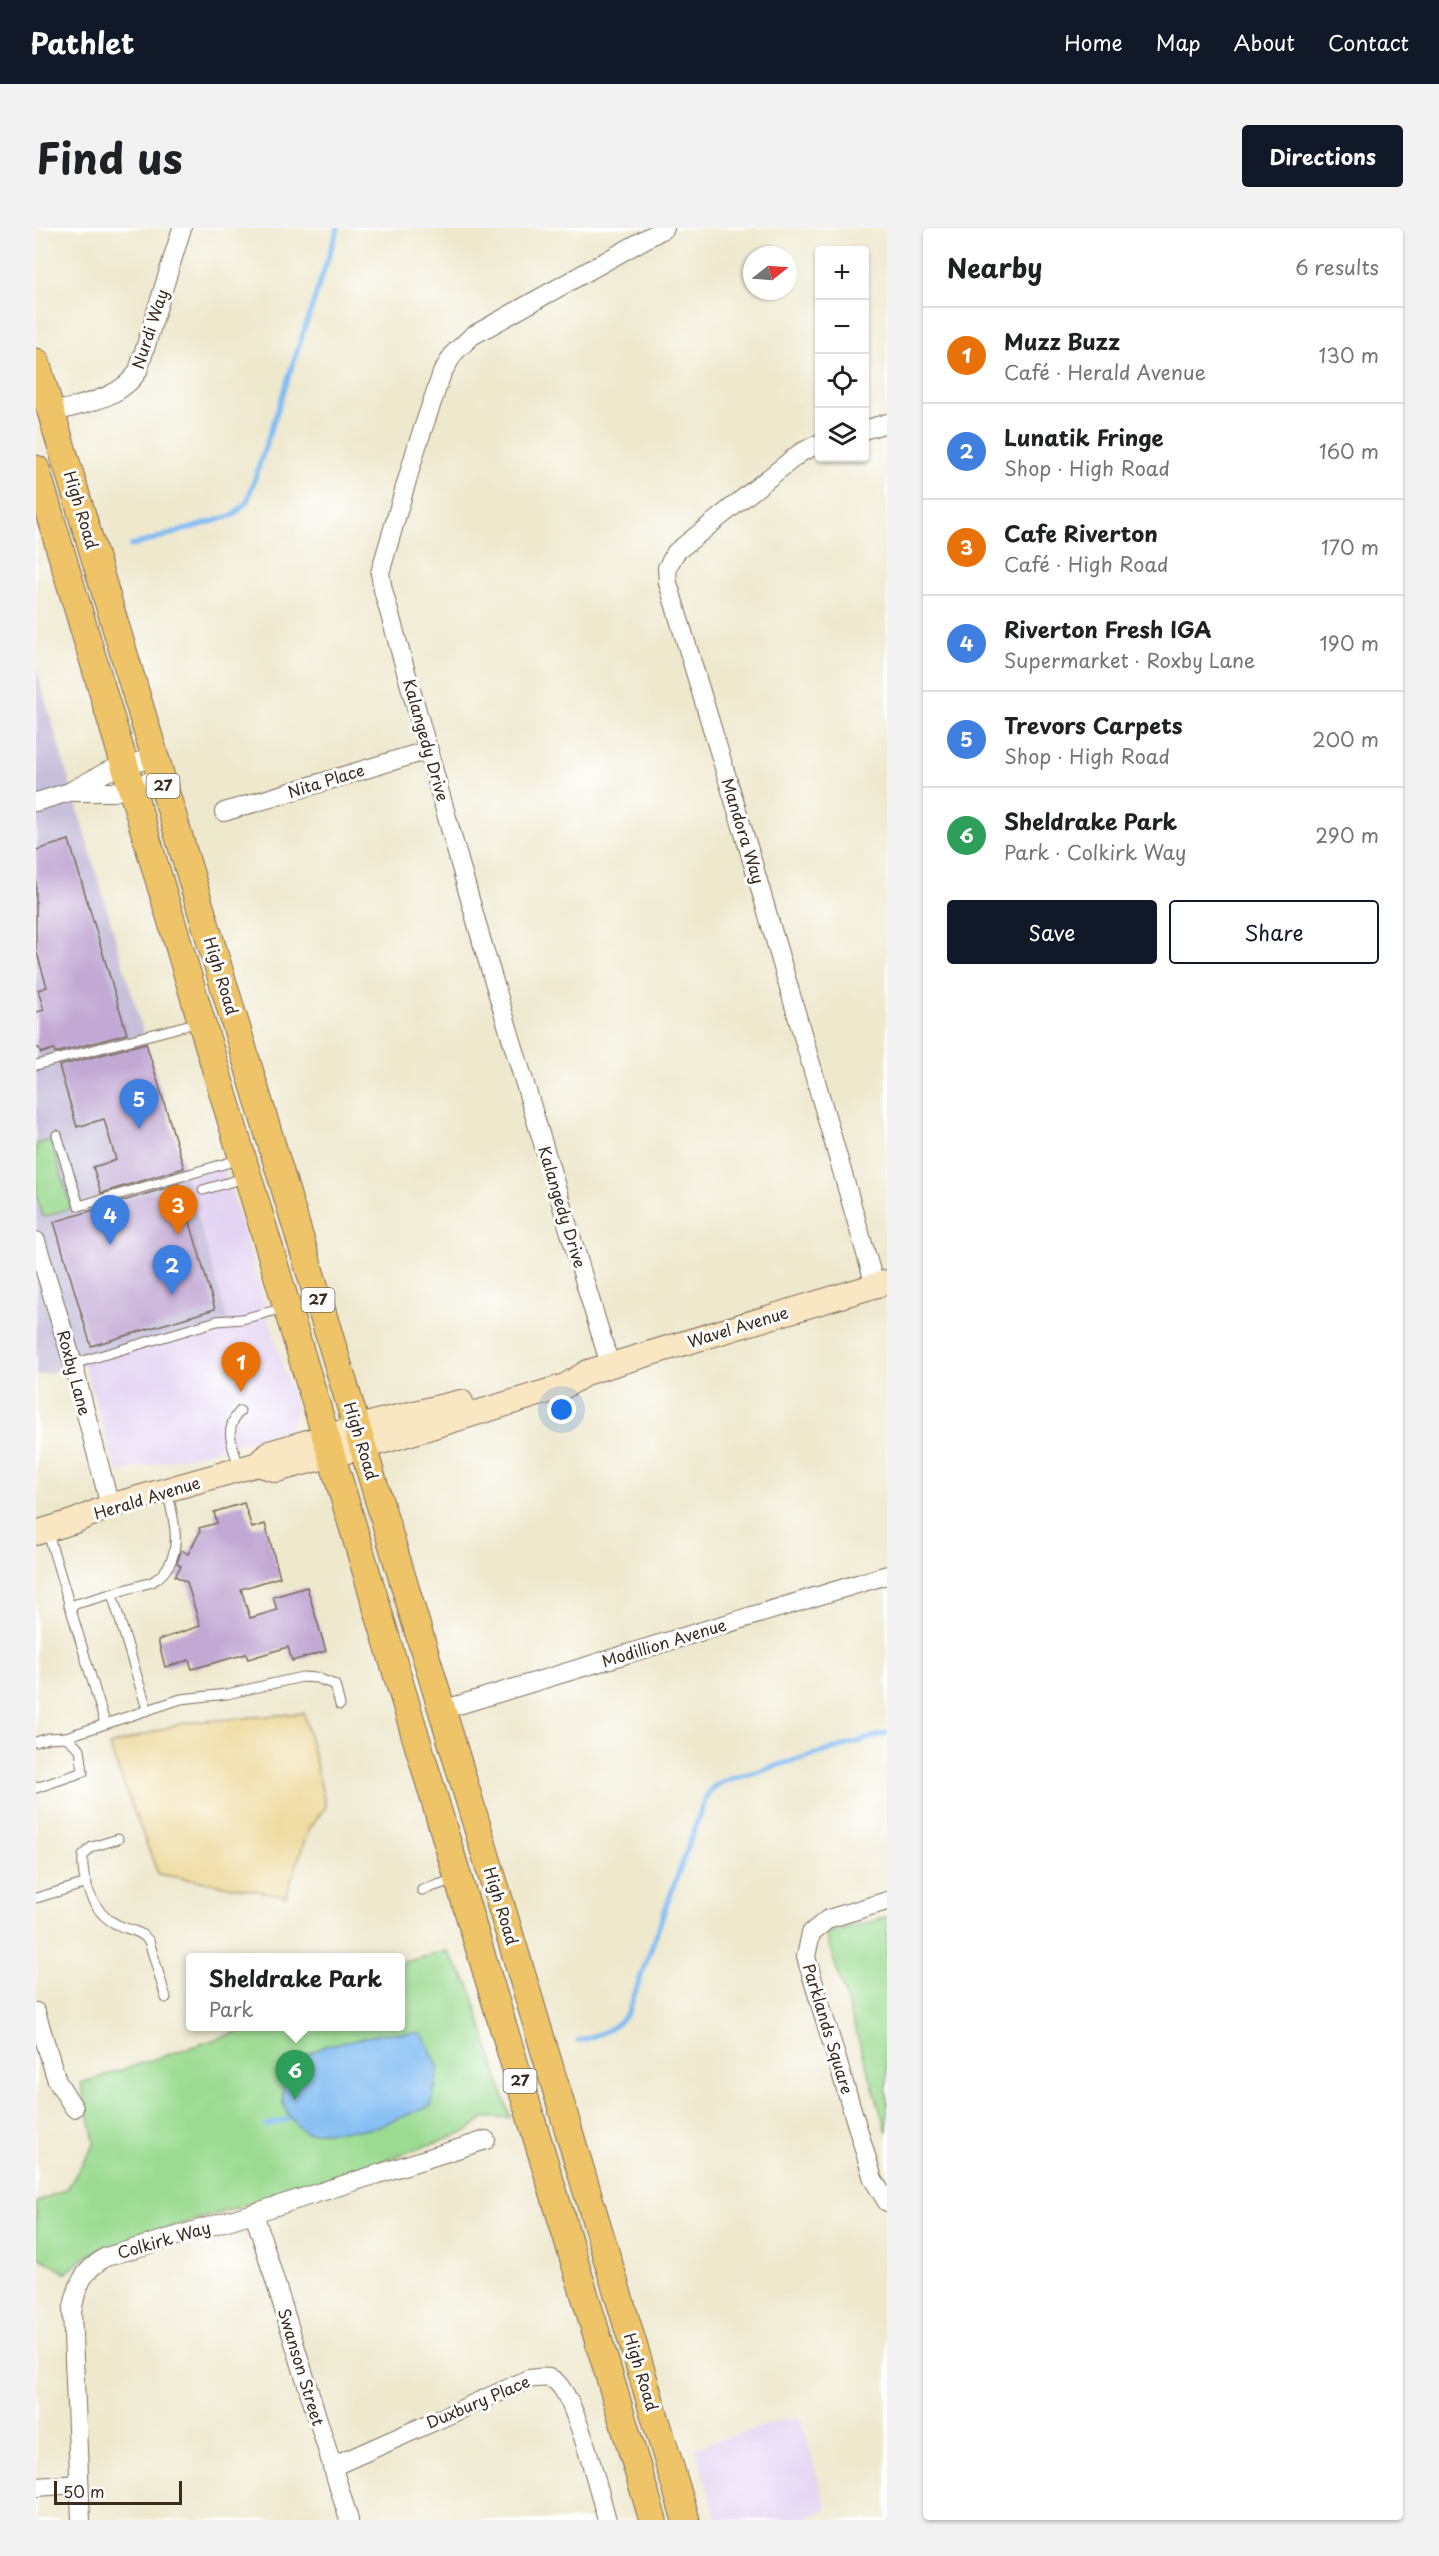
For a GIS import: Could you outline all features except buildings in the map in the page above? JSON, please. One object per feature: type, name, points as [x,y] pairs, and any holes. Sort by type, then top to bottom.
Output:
[{"type":"main road","name":"High Road","points":[[36,362],[686,2520]]},
{"type":"main road","name":"High Road","points":[[36,469],[653,2520]]},
{"type":"street","name":"Nurdi Way","points":[[52,413],[108,395],[132,380],[138,371],[182,228]]},
{"type":"street","name":"Kalangedy Drive","points":[[599,1369],[429,750],[382,590],[380,573],[417,446],[442,373],[454,352],[472,336],[665,228]]},
{"type":"street","points":[[869,428],[887,423]]},
{"type":"street","name":"Mandora Way","points":[[815,445],[800,453],[676,552],[667,568],[668,583],[881,1284]]},
{"type":"street","name":"Nita Place","points":[[224,812],[429,750]]},
{"type":"street","points":[[36,802],[69,792],[114,792],[128,776],[158,767]]},
{"type":"street","name":"Roxby Lane","points":[[36,1241],[73,1364],[110,1506]]},
{"type":"street","name":"Wavel Avenue","points":[[359,1437],[464,1401],[563,1372],[599,1369],[881,1284]]},
{"type":"street","name":"Herald Avenue","points":[[42,1531],[110,1506],[249,1467],[278,1470],[329,1446],[359,1437]]},
{"type":"street","name":"Modillion Avenue","points":[[442,1710],[887,1575]]},
{"type":"street","name":"Parklands Square","points":[[887,1901],[828,1919],[810,1933],[806,1957],[873,2179],[887,2202]]},
{"type":"street","points":[[36,2012],[57,2081],[74,2108]]},
{"type":"street","name":"Colkirk Way","points":[[81,2520],[72,2312],[76,2288],[91,2266],[106,2257],[486,2140]]},
{"type":"street","name":"Swanson Street","points":[[254,2213],[349,2520]]},
{"type":"street","name":"Duxbury Place","points":[[332,2466],[529,2379],[542,2377],[554,2380],[565,2391],[574,2411],[607,2520]]},
{"type":"street","points":[[36,2487],[79,2484]]},
{"type":"lane","points":[[37,1067],[202,1021]]},
{"type":"lane","points":[[57,1135],[79,1206],[246,1167]]},
{"type":"lane","points":[[203,1190],[246,1167]]},
{"type":"lane","points":[[73,1364],[217,1321],[242,1319],[287,1307]]},
{"type":"lane","points":[[240,1411],[232,1419],[229,1430],[249,1467]]},
{"type":"lane","points":[[69,1606],[152,1582],[162,1576],[176,1550],[176,1528],[166,1490]]},
{"type":"lane","points":[[42,1531],[69,1606],[105,1723]]},
{"type":"lane","points":[[112,1593],[147,1709]]},
{"type":"lane","points":[[36,1742],[48,1738],[66,1737],[181,1699],[227,1694],[302,1677],[317,1678],[334,1685],[340,1705]]},
{"type":"lane","points":[[36,1788],[83,1772],[84,1764],[80,1749],[66,1737]]},
{"type":"lane","points":[[118,1839],[92,1847],[83,1856],[82,1867],[92,1900],[102,1914],[116,1924],[134,1929],[149,1941],[166,1998]]},
{"type":"lane","points":[[422,1890],[458,1878]]},
{"type":"lane","points":[[36,1898],[87,1883]]},
{"type":"shaded area","points":[[36,668],[230,1327],[36,1376]]},
{"type":"shaded area","points":[[223,1165],[297,1412],[287,1429],[200,1454],[117,1472],[40,1222]]},
{"type":"shaded area","points":[[799,2416],[827,2509],[798,2520],[717,2520],[695,2447]]},
{"type":"green space","points":[[51,1140],[71,1208],[43,1217],[36,1194],[36,1144]]},
{"type":"green space","points":[[887,1917],[887,2132],[826,1935]]},
{"type":"green space","points":[[447,1951],[469,1984],[510,2117],[485,2118],[467,2131],[329,2180],[107,2247],[86,2257],[66,2273],[36,2255],[36,2203],[67,2189],[95,2143],[81,2083],[241,2031],[405,2031],[405,1962]]},
{"type":"sand","points":[[304,1713],[326,1807],[309,1828],[286,1896],[158,1874],[109,1746],[182,1723]]},
{"type":"water","points":[[387,2033],[422,2033],[439,2068],[431,2106],[371,2129],[306,2133],[297,2125],[283,2103],[289,2064],[327,2045]]},
{"type":"waterway","points":[[131,546],[234,515],[247,502],[338,228]]},
{"type":"waterway","points":[[578,2041],[606,2031],[617,2024],[628,2012],[706,1797],[712,1788],[722,1782],[887,1733]]},
{"type":"waterway","points":[[266,2126],[288,2119]]},
{"type":"place","name":"Trevors Carpets","points":[[139,1129]]},
{"type":"place","name":"Cafe Riverton","points":[[178,1235]]},
{"type":"place","name":"Riverton Fresh IGA","points":[[110,1245]]},
{"type":"place","name":"Lunatik Fringe","points":[[172,1295]]},
{"type":"place","name":"Muzz Buzz","points":[[241,1392]]},
{"type":"place","name":"Sheldrake Park","points":[[295,2100]]}]
